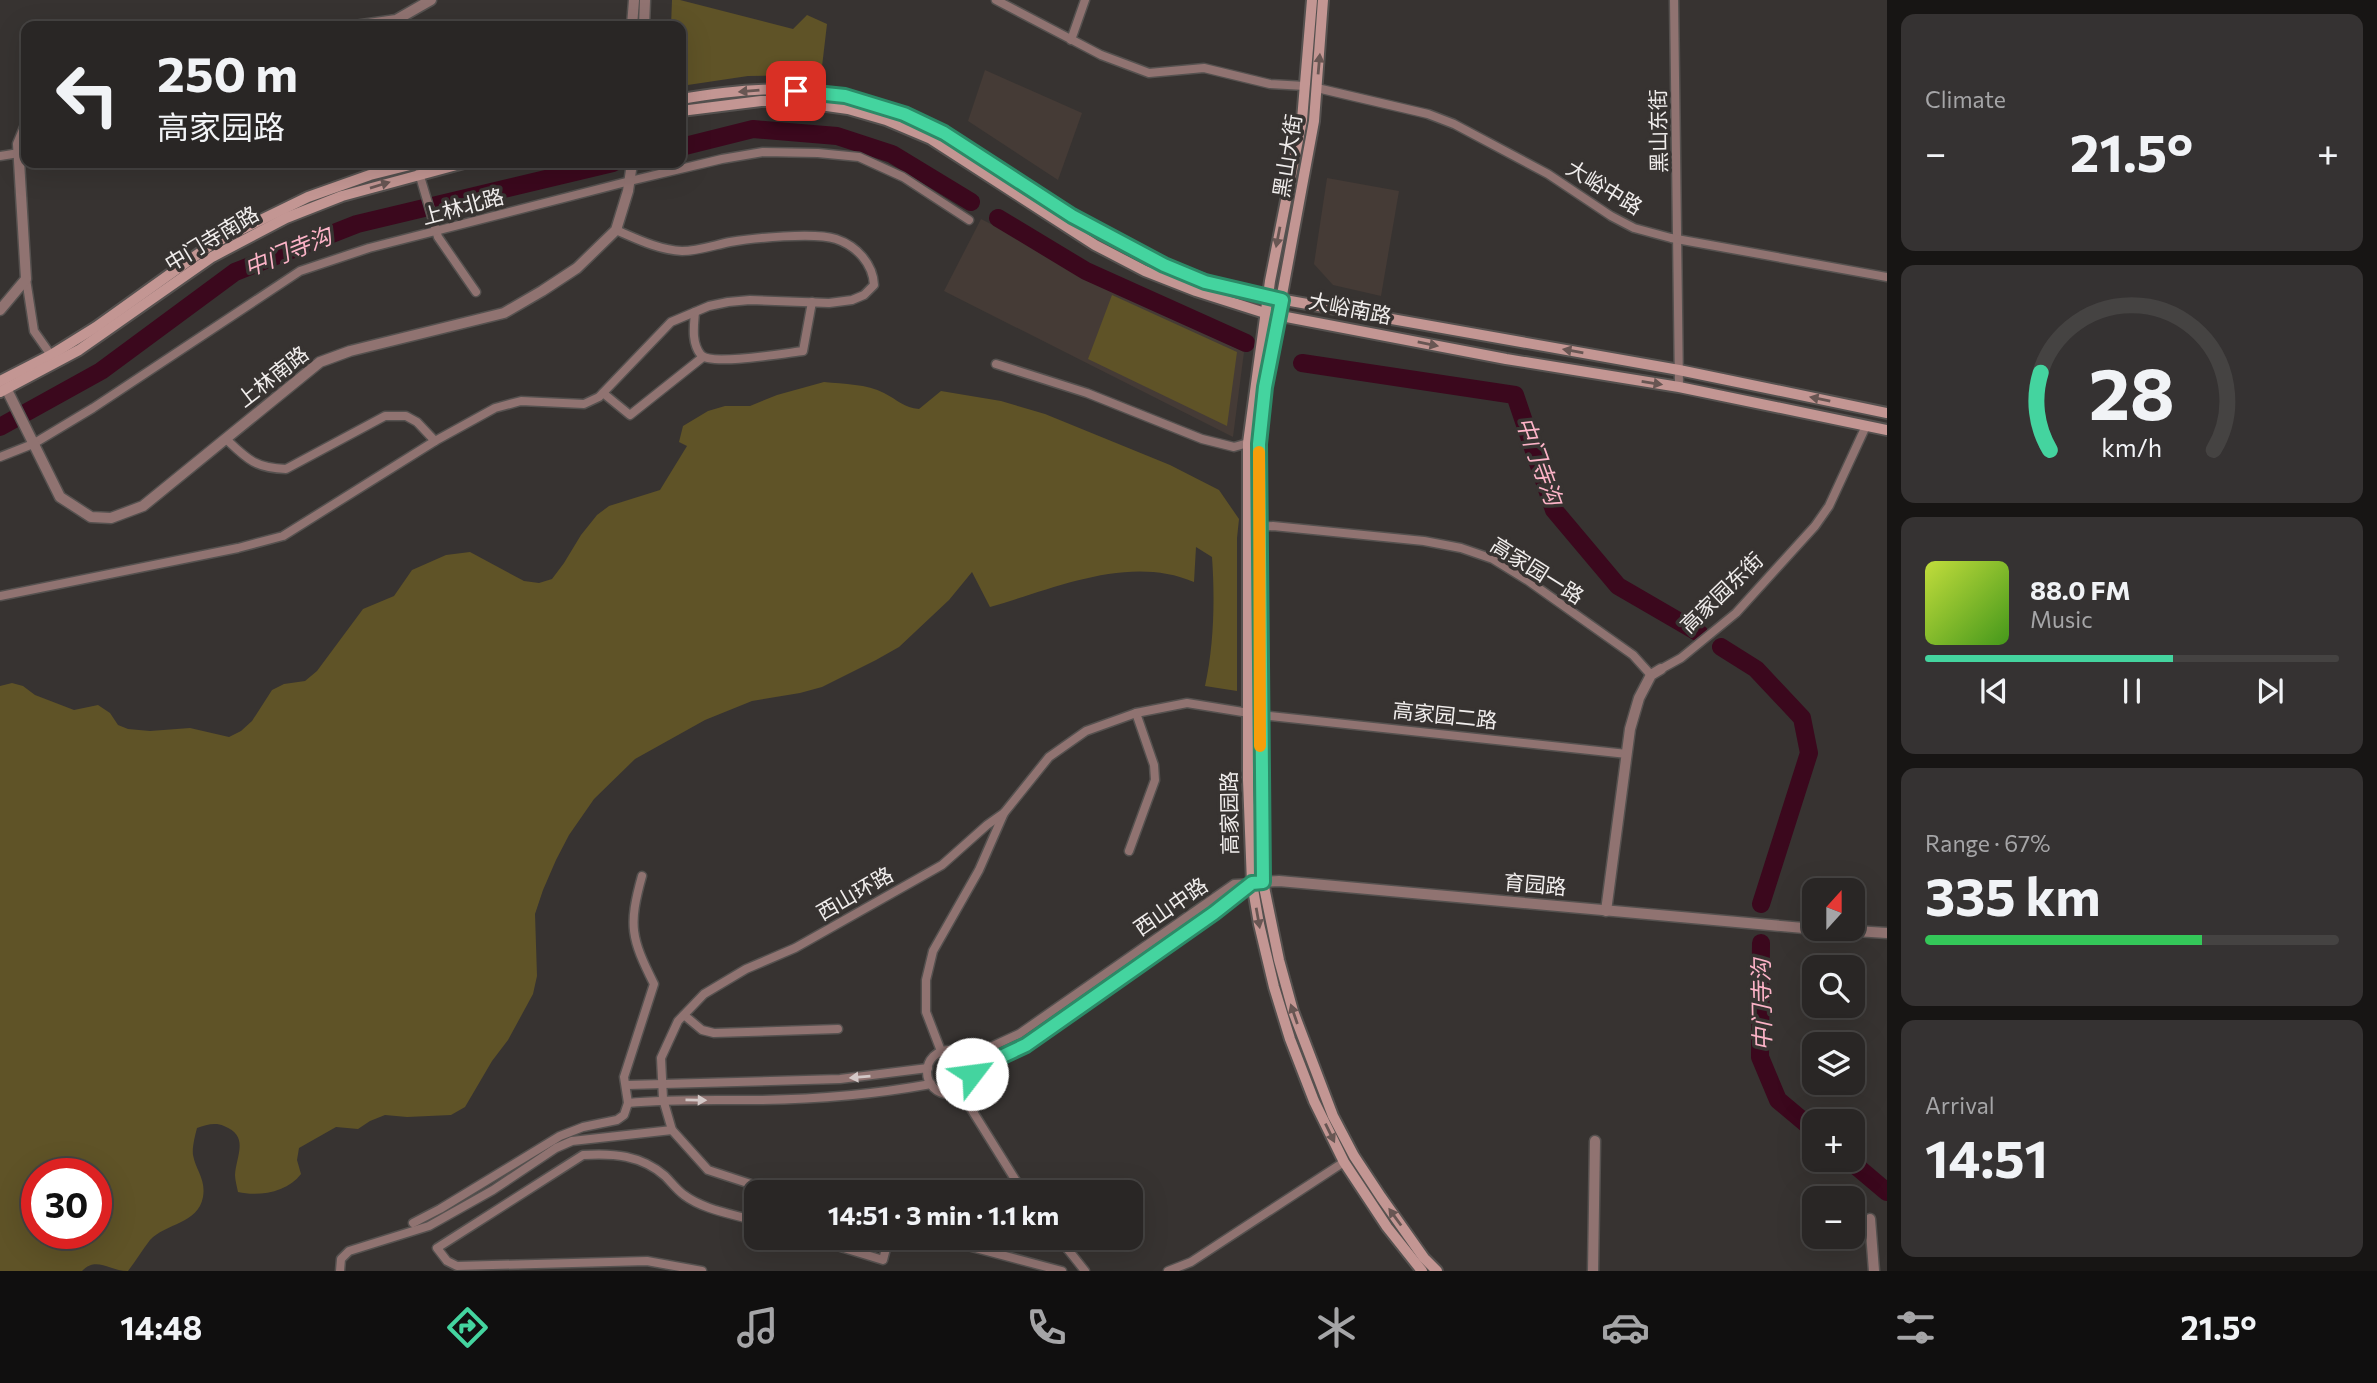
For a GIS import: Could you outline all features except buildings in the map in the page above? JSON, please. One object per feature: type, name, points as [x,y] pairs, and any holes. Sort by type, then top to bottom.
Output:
[{"type":"main road","name":"黑山大街","points":[[1278,316],[1305,175],[1311,87],[1312,0]]},
{"type":"main road","name":"黑山大街","points":[[1265,313],[1287,188],[1311,87],[1323,0]]},
{"type":"main road","name":"大峪南路","points":[[686,98],[774,89],[845,96],[904,114],[944,133],[1072,216],[1154,260],[1205,282],[1282,300],[1679,370],[1887,413]]},
{"type":"main road","name":"大峪南路","points":[[686,110],[761,101],[791,101],[838,107],[886,120],[931,139],[1095,245],[1145,271],[1265,313],[1506,359],[1679,387],[1887,430]]},
{"type":"main road","name":"中门寺南路","points":[[2,386],[131,315],[201,265],[242,241],[310,208],[416,168]]},
{"type":"main road","name":"高家园路","points":[[1254,714],[1248,443],[1265,313]]},
{"type":"main road","name":"高家园路","points":[[1278,316],[1265,387],[1259,444],[1254,714],[1248,780],[1257,882],[1274,987],[1290,1040],[1314,1101],[1345,1162],[1387,1227],[1422,1271]]},
{"type":"main road","name":"高家园路","points":[[1257,882],[1293,1011],[1333,1116],[1354,1156],[1381,1197],[1424,1258],[1437,1271]]},
{"type":"street","points":[[632,21],[634,0]]},
{"type":"street","points":[[644,21],[645,0]]},
{"type":"street","name":"大峪中路","points":[[996,0],[1101,55],[1149,73],[1204,68],[1270,84],[1311,87],[1428,114],[1454,124],[1548,174],[1634,228],[1679,240],[1887,277]]},
{"type":"street","points":[[1071,40],[1085,0]]},
{"type":"street","name":"黑山东街","points":[[1674,0],[1679,387]]},
{"type":"street","points":[[400,21],[427,2]]},
{"type":"street","points":[[21,137],[18,144],[26,279],[34,331],[54,359]]},
{"type":"street","name":"上林北路","points":[[686,168],[763,152],[818,152],[859,157],[903,177],[969,220]]},
{"type":"street","points":[[0,156],[19,153]]},
{"type":"street","points":[[419,168],[437,232],[476,292]]},
{"type":"street","name":"上林南路","points":[[2,386],[13,402],[60,497],[91,517],[111,518],[143,506],[320,362],[350,351],[504,313],[577,268],[616,230],[632,168]]},
{"type":"street","name":"上林北路","points":[[0,457],[33,443],[93,408],[300,271],[369,248],[684,168]]},
{"type":"street","points":[[0,596],[238,548],[283,536],[435,441],[495,408],[521,401],[584,404],[603,393],[671,322],[709,306],[750,300],[852,300],[864,295],[874,285],[874,275],[869,263],[849,245],[834,238],[768,237],[684,251],[662,248],[616,230]]},
{"type":"street","points":[[0,310],[26,279]]},
{"type":"street","points":[[603,393],[630,415],[703,357],[722,360],[803,351],[812,302]]},
{"type":"street","points":[[695,312],[694,338],[703,357]]},
{"type":"street","points":[[996,364],[1087,393],[1202,439],[1234,447],[1248,443]]},
{"type":"street","points":[[226,439],[250,462],[269,469],[286,469],[385,416],[406,416],[417,422],[435,441]]},
{"type":"street","name":"高家园东街","points":[[1651,675],[1681,659],[1736,613],[1815,526],[1829,506],[1866,426]]},
{"type":"street","name":"高家园一路","points":[[1259,527],[1273,526],[1424,541],[1461,548],[1493,559],[1527,580],[1633,656],[1651,675]]},
{"type":"street","points":[[1606,911],[1630,729],[1639,698],[1651,675]]},
{"type":"street","name":"西山环路","points":[[744,1182],[708,1170],[673,1130],[663,1099],[661,1058],[678,1021],[704,994],[746,969],[795,948],[942,865],[1004,813],[1049,757],[1086,731],[1136,713],[1187,703],[1254,714]]},
{"type":"street","points":[[1129,852],[1155,780],[1154,765],[1136,713]]},
{"type":"street","name":"高家园二路","points":[[1254,714],[1627,754]]},
{"type":"street","points":[[942,1051],[926,1012],[926,980],[933,951],[979,870],[1004,813]]},
{"type":"street","points":[[413,1223],[451,1203],[560,1136],[583,1127],[617,1120],[624,1115],[628,1103],[624,1077],[654,984],[639,955],[632,924],[634,903],[642,876]]},
{"type":"street","name":"育园路","points":[[1257,882],[1279,881],[1802,928]]},
{"type":"street","name":"西山中路","points":[[967,1058],[1019,1034],[1234,884],[1257,882]]},
{"type":"street","name":"西山中路","points":[[971,1071],[1026,1045],[1257,882]]},
{"type":"street","points":[[1866,932],[1887,933]]},
{"type":"street","points":[[684,1015],[702,1030],[714,1033],[838,1029]]},
{"type":"street","points":[[954,1050],[967,1058],[971,1071],[970,1081],[960,1091],[947,1094],[931,1084],[928,1068],[931,1059],[942,1051],[954,1050]]},
{"type":"street","points":[[627,1085],[840,1079],[928,1068]]},
{"type":"street","points":[[628,1103],[663,1099],[749,1100],[846,1096],[931,1084]]},
{"type":"street","points":[[960,1091],[1016,1180]]},
{"type":"street","points":[[340,1271],[341,1259],[349,1251],[429,1226],[494,1190],[556,1148],[572,1141],[673,1130]]},
{"type":"street","points":[[1593,1271],[1595,1141]]},
{"type":"street","points":[[702,1271],[647,1261],[457,1266],[447,1261],[438,1248],[583,1155],[616,1154],[645,1162],[664,1175],[684,1195],[708,1207],[744,1218]]},
{"type":"street","points":[[1168,1271],[1191,1262],[1345,1162]]},
{"type":"street","points":[[1870,1219],[1874,1271]]},
{"type":"street","points":[[850,1250],[883,1260],[886,1250]]},
{"type":"street","points":[[979,1250],[1041,1268],[1062,1271]]},
{"type":"street","points":[[1068,1250],[1085,1271]]},
{"type":"shaded area","points":[[672,0],[793,29],[807,15],[827,24],[821,75],[748,76],[686,85],[686,21],[671,21]]},
{"type":"shaded area","points":[[985,70],[1082,113],[1058,180],[968,121]]},
{"type":"shaded area","points":[[1327,178],[1399,191],[1381,296],[1333,285],[1314,264]]},
{"type":"shaded area","points":[[981,219],[1244,352],[1233,437],[944,291]]},
{"type":"shaded area","points":[[1112,295],[1237,352],[1227,426],[1088,359]]},
{"type":"shaded area","points":[[824,382],[870,388],[919,409],[941,391],[1001,401],[1045,414],[1170,465],[1219,490],[1239,519],[1237,691],[1205,686],[1213,622],[1212,557],[1196,547],[1194,582],[1169,574],[1117,573],[1091,577],[990,607],[972,572],[949,600],[899,647],[822,687],[752,701],[705,720],[635,759],[594,799],[569,835],[556,860],[535,914],[537,976],[533,994],[508,1040],[492,1061],[465,1107],[451,1115],[385,1115],[358,1129],[336,1127],[299,1148],[297,1160],[301,1174],[289,1185],[272,1192],[255,1194],[238,1192],[235,1175],[240,1147],[237,1135],[217,1124],[197,1128],[193,1152],[203,1185],[200,1206],[188,1218],[150,1240],[128,1271],[98,1264],[82,1271],[0,1271],[0,686],[12,683],[23,686],[35,695],[74,710],[98,705],[110,713],[118,725],[128,729],[150,731],[190,728],[229,737],[252,721],[272,690],[284,684],[305,681],[317,671],[363,609],[394,596],[412,570],[446,555],[470,552],[524,581],[539,583],[552,579],[597,515],[609,506],[660,490],[687,446],[679,442],[683,426],[708,411],[725,406],[750,406],[777,395]]},
{"type":"waterway","name":"中门寺沟","points":[[686,146],[753,129],[837,136],[892,154],[971,202]]},
{"type":"waterway","name":"中门寺沟","points":[[0,427],[101,371],[235,272],[357,224],[592,168]]},
{"type":"waterway","name":"中门寺沟","points":[[998,218],[1086,271],[1246,343]]},
{"type":"waterway","name":"中门寺沟","points":[[1302,363],[1515,395],[1554,510],[1618,586],[1699,633]]},
{"type":"waterway","name":"中门寺沟","points":[[1721,647],[1756,669],[1802,718],[1809,753],[1761,904]]},
{"type":"waterway","name":"中门寺沟","points":[[1761,943],[1760,1057],[1778,1100],[1802,1120]]},
{"type":"waterway","name":"中门寺沟","points":[[1863,1172],[1887,1192]]},
{"type":"slow traffic","points":[[1259,452],[1260,746]]},
{"type":"route","points":[[796,91],[845,96],[904,114],[944,133],[1072,216],[1164,265],[1205,282],[1282,300],[1265,387],[1259,444],[1263,882],[1252,883],[1214,913],[1026,1045],[971,1071],[972,1074]]}]
